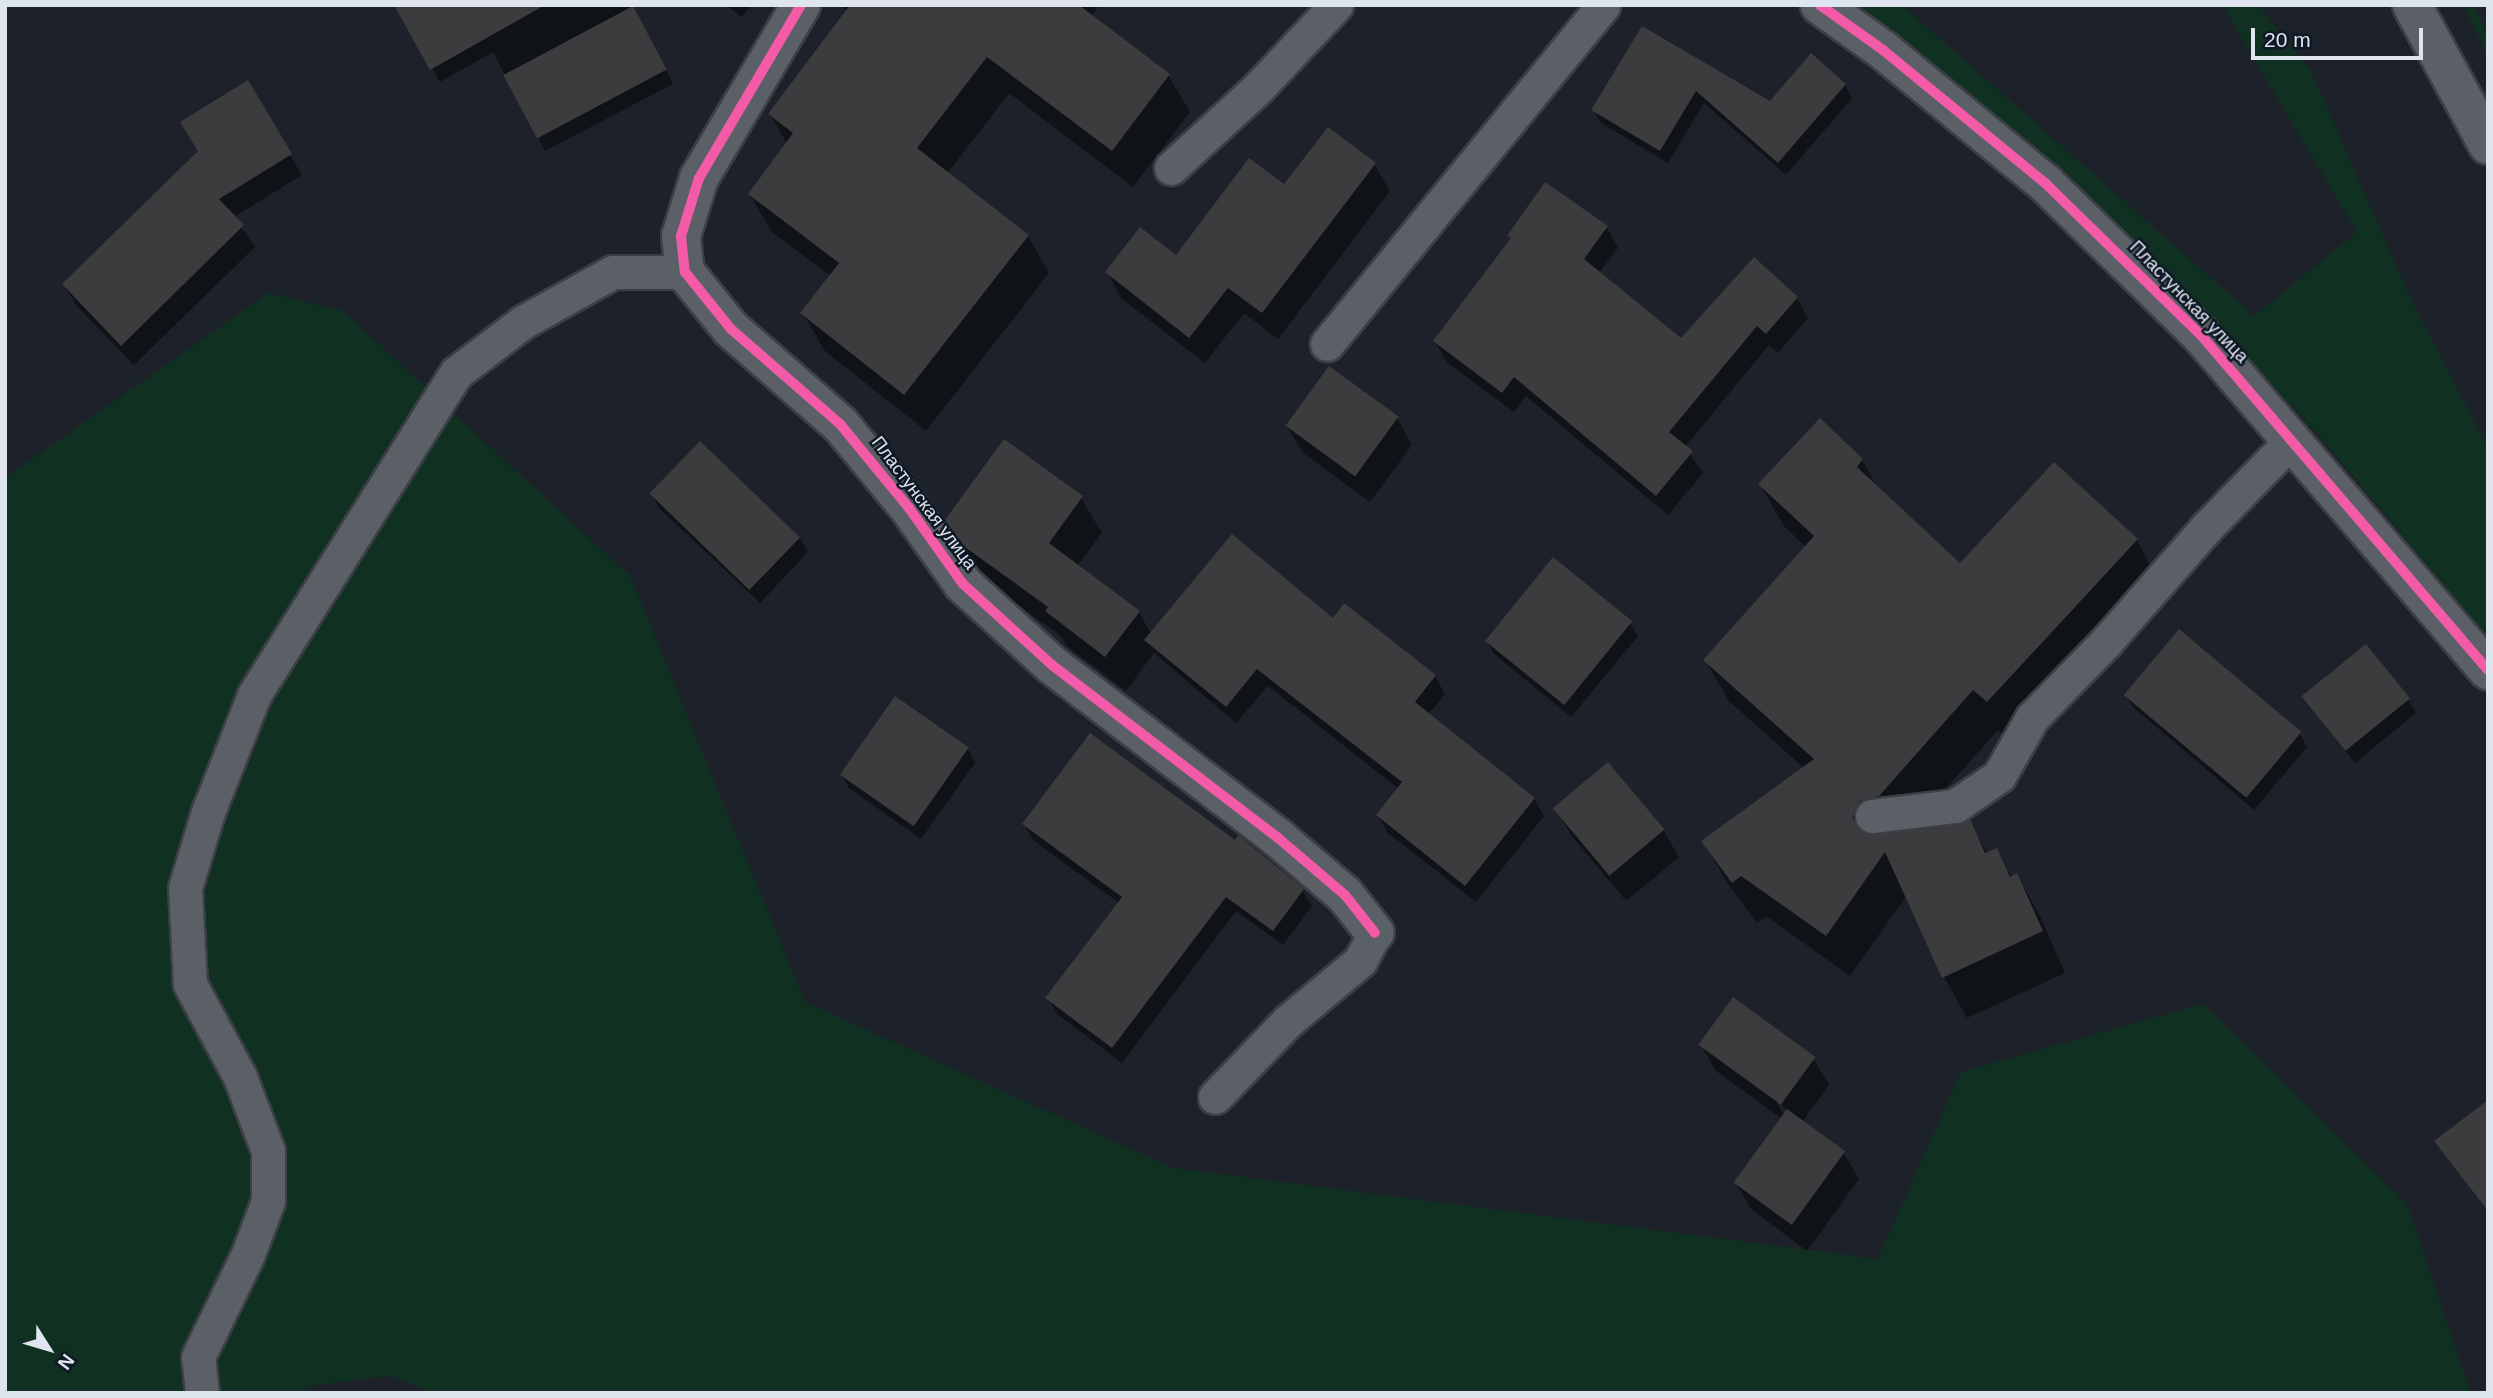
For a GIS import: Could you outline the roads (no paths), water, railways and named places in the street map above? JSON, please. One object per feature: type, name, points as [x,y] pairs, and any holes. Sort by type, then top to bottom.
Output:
[{"type":"street","points":[[685,272],[681,236],[699,178],[801,5]]},
{"type":"street","name":"Пластунская улица","points":[[1820,5],[1883,50],[2045,183],[2200,334],[2293,439],[2488,670]]},
{"type":"street","points":[[2412,5],[2488,145]]},
{"type":"street","name":"Пластунская улица","points":[[685,272],[731,329],[840,424],[909,508],[963,584],[1052,665],[1277,837],[1345,895],[1375,933]]},
{"type":"lane","points":[[1171,168],[1258,88],[1336,5]]},
{"type":"lane","points":[[1327,344],[1603,5]]},
{"type":"lane","points":[[202,1393],[198,1357],[248,1254],[268,1201],[268,1150],[240,1077],[190,984],[185,888],[208,812],[254,695],[456,373],[523,322],[612,272],[685,272]]},
{"type":"lane","points":[[1872,816],[1955,806],[1999,776],[2032,718],[2106,642],[2206,528],[2293,439]]},
{"type":"lane","points":[[1215,1097],[1288,1021],[1360,961],[1375,933]]}]
